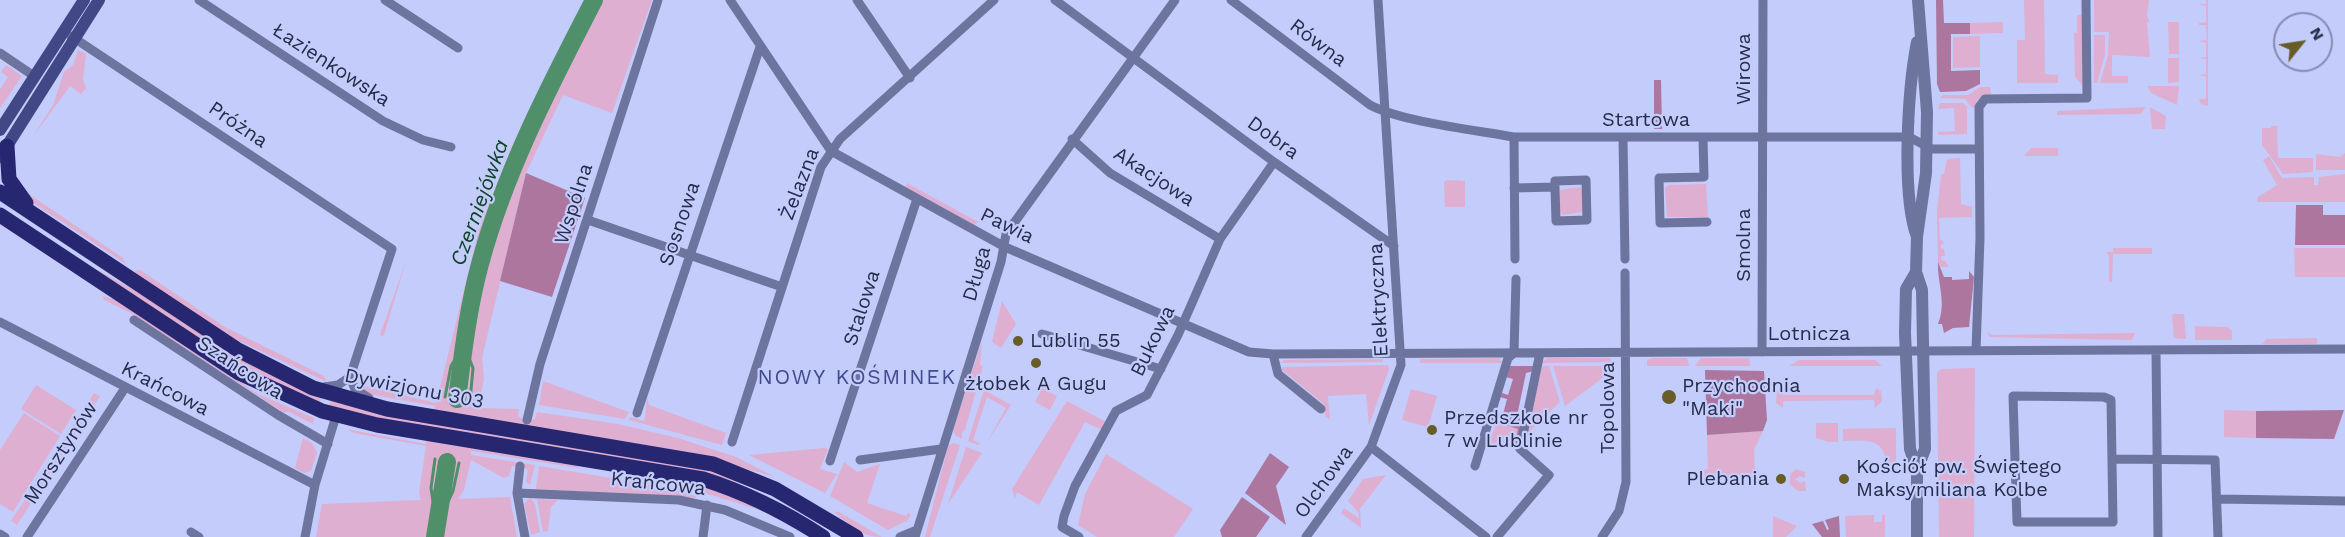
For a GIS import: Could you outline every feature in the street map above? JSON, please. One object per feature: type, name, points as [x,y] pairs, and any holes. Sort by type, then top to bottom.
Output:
[{"type":"main road","points":[[52,228],[12,187],[3,152],[69,35],[84,0]]},
{"type":"main road","points":[[0,130],[34,76],[99,0]]},
{"type":"main road","name":"Dywizjonu 303","points":[[0,192],[230,345],[274,370],[313,388],[387,409],[686,458],[734,470],[786,494],[856,537]]},
{"type":"main road","name":"Dywizjonu 303","points":[[0,215],[239,373],[336,416],[427,434],[703,479],[752,496],[791,516],[823,537]]},
{"type":"street","name":"Łazienkowska","points":[[199,0],[383,121],[423,140],[451,147]]},
{"type":"street","points":[[385,0],[458,48]]},
{"type":"street","name":"Wspólna","points":[[527,420],[540,364],[658,0]]},
{"type":"street","name":"Pawia","points":[[730,0],[831,151],[1005,247],[1249,352],[1273,354]]},
{"type":"street","points":[[857,0],[910,78]]},
{"type":"street","name":"Żelazna","points":[[732,442],[821,167],[840,139],[994,0]]},
{"type":"street","name":"Dobra","points":[[1055,0],[1274,162],[1394,246]]},
{"type":"street","name":"Długa","points":[[900,537],[917,535],[941,449],[1005,247],[1006,234],[1016,216],[1175,0]]},
{"type":"street","name":"Równa","points":[[1231,0],[1370,105],[1386,112]]},
{"type":"street","name":"Elektryczna","points":[[1371,447],[1398,376],[1401,354],[1378,0]]},
{"type":"street","name":"Wirowa","points":[[1762,138],[1763,0]]},
{"type":"street","points":[[1917,0],[1927,147],[1922,209],[1917,237],[1916,272],[1922,290],[1925,449],[1917,470]]},
{"type":"street","points":[[1976,351],[1980,238],[1979,107],[1985,99],[2087,98],[2086,0]]},
{"type":"street","points":[[1917,237],[1909,209],[1909,137],[1910,78],[1918,34]]},
{"type":"street","name":"Próżna","points":[[69,35],[392,249],[350,377]]},
{"type":"street","name":"Sosnowa","points":[[637,413],[688,255],[760,47]]},
{"type":"street","points":[[0,53],[34,76]]},
{"type":"street","name":"Startowa","points":[[1386,112],[1514,137],[1909,137]]},
{"type":"street","points":[[1514,137],[1515,259]]},
{"type":"street","points":[[1909,137],[1927,147],[1979,149]]},
{"type":"street","points":[[1623,138],[1625,260]]},
{"type":"street","points":[[1703,138],[1704,177],[1659,178],[1660,223],[1707,222]]},
{"type":"street","name":"Smolna","points":[[1762,138],[1762,352]]},
{"type":"street","name":"Akacjowa","points":[[1072,140],[1110,173],[1220,239]]},
{"type":"street","name":"Bukowa","points":[[1079,537],[1062,526],[1075,486],[1116,411],[1147,395],[1220,239],[1274,162]]},
{"type":"street","points":[[1586,180],[1587,220],[1556,221],[1555,187],[1555,181],[1586,180]]},
{"type":"street","points":[[1514,188],[1555,187]]},
{"type":"street","name":"Stalowa","points":[[830,461],[917,199]]},
{"type":"street","points":[[588,220],[782,287]]},
{"type":"street","points":[[1916,272],[1906,289],[1906,352],[1910,449],[1917,470],[1917,537]]},
{"type":"street","name":"Topolowa","points":[[1602,537],[1619,511],[1626,482],[1625,273]]},
{"type":"street","points":[[1475,466],[1508,358],[1514,353],[1516,279]]},
{"type":"street","name":"Szańcowa","points":[[134,320],[278,415],[328,444]]},
{"type":"street","name":"Krańcowa","points":[[0,322],[315,485]]},
{"type":"street","points":[[1042,334],[1161,369]]},
{"type":"street","name":"Lotnicza","points":[[1273,354],[2345,349]]},
{"type":"street","points":[[2157,350],[2158,537]]},
{"type":"street","points":[[1497,537],[1549,475],[1520,449],[1540,353]]},
{"type":"street","points":[[1273,354],[1278,374],[1321,409]]},
{"type":"street","points":[[313,388],[331,387],[350,377],[355,389],[387,409]]},
{"type":"street","name":"Morsztynów","points":[[27,537],[125,388]]},
{"type":"street","points":[[2013,396],[2104,397],[2111,400],[2112,459],[2113,522],[2017,522],[2013,396]]},
{"type":"street","points":[[305,537],[315,485],[336,416]]},
{"type":"street","points":[[1371,447],[1486,537]]},
{"type":"street","name":"Olchowa","points":[[1306,537],[1371,447]]},
{"type":"street","points":[[860,460],[941,449]]},
{"type":"street","points":[[2112,459],[2215,460],[2218,500],[2217,537]]},
{"type":"street","points":[[520,466],[517,493],[525,537]]},
{"type":"street","name":"Krańcowa","points":[[517,493],[679,500],[707,506],[766,525],[790,537]]},
{"type":"street","points":[[2218,500],[2345,501]]},
{"type":"street","points":[[703,537],[707,506]]},
{"type":"street","points":[[0,534],[5,537]]},
{"type":"shaded area","points":[[585,0],[652,0],[612,113],[563,95],[526,173],[482,358],[484,379],[478,408],[519,409],[518,416],[525,421],[535,419],[537,412],[618,424],[678,438],[736,457],[775,477],[689,452],[547,429],[717,471],[744,484],[691,470],[472,448],[579,465],[578,468],[471,451],[471,455],[535,465],[530,485],[526,482],[528,470],[524,467],[512,466],[509,476],[504,478],[471,460],[464,490],[458,499],[510,497],[517,537],[316,537],[322,504],[421,500],[419,493],[426,446],[354,433],[346,429],[426,444],[430,429],[328,407],[331,400],[431,422],[435,406],[368,394],[360,385],[436,403],[480,226],[514,142]]},
{"type":"shaded area","points":[[1936,0],[1943,0],[1944,23],[1970,23],[1970,34],[1951,34],[1951,71],[1980,70],[1980,84],[1966,91],[1940,92],[1937,84]]},
{"type":"shaded area","points":[[2024,0],[2044,0],[2045,74],[2058,75],[2058,83],[2017,83],[2017,40],[2025,40]]},
{"type":"shaded area","points":[[2094,0],[2149,0],[2147,16],[2150,22],[2147,22],[2150,57],[2112,55],[2112,76],[2128,76],[2128,83],[2100,83],[2108,55],[2109,32],[2094,32]]},
{"type":"shaded area","points":[[2208,0],[2208,106],[2201,104],[2199,99],[2206,99],[2206,77],[2199,75],[2206,74],[2206,59],[2199,58],[2206,57],[2206,43],[2199,41],[2207,40],[2206,25],[2199,25],[2199,23],[2206,22],[2206,6],[2198,4],[2206,4]]},
{"type":"shaded area","points":[[2077,15],[2082,15],[2082,85],[2075,77],[2074,33],[2077,33]]},
{"type":"shaded area","points":[[2003,22],[2003,33],[1970,34],[1970,23]]},
{"type":"shaded area","points":[[2168,22],[2179,22],[2179,54],[2169,54]]},
{"type":"shaded area","points":[[2094,35],[2105,35],[2105,55],[2097,83],[2094,83]]},
{"type":"shaded area","points":[[1980,36],[1980,67],[1953,68],[1953,37]]},
{"type":"shaded area","points":[[78,50],[86,54],[83,79],[86,88],[81,94],[70,86],[32,138],[53,105],[64,72],[73,65]]},
{"type":"shaded area","points":[[2168,58],[2179,58],[2179,82],[2168,83]]},
{"type":"shaded area","points":[[6,65],[22,76],[0,108],[0,89],[8,77],[1,72]]},
{"type":"shaded area","points":[[1654,80],[1661,80],[1662,129],[1654,129]]},
{"type":"shaded area","points":[[2147,86],[2179,86],[2177,105],[2151,93]]},
{"type":"shaded area","points":[[1980,87],[1990,87],[1991,94],[1978,99],[1973,109],[1965,99],[1940,98],[1943,95],[1968,95]]},
{"type":"shaded area","points":[[1940,103],[1963,103],[1967,106],[1967,134],[1938,135],[1938,132],[1955,131],[1954,108],[1938,109]]},
{"type":"shaded area","points":[[2146,107],[2141,114],[2057,115],[2057,111]]},
{"type":"shaded area","points":[[2150,107],[2166,116],[2165,129],[2152,129]]},
{"type":"shaded area","points":[[2271,126],[2277,126],[2278,158],[2313,158],[2313,172],[2283,174],[2262,145],[2262,128],[2271,128]]},
{"type":"shaded area","points":[[2031,148],[2058,148],[2058,156],[2024,156]]},
{"type":"shaded area","points":[[2345,153],[2345,170],[2316,170],[2316,154],[2340,157]]},
{"type":"shaded area","points":[[2269,156],[2282,178],[2314,177],[2314,185],[2318,185],[2319,177],[2345,174],[2345,202],[2257,202],[2258,197],[2277,185],[2263,160]]},
{"type":"shaded area","points":[[1960,158],[1961,204],[1972,207],[1972,217],[1939,218],[1940,239],[1944,243],[1941,248],[1944,249],[1945,256],[1941,256],[1941,260],[1945,261],[1949,267],[1941,267],[1938,262],[1937,211],[1941,174],[1944,174],[1947,159]]},
{"type":"shaded area","points":[[526,173],[585,198],[552,297],[500,281]]},
{"type":"shaded area","points":[[1447,180],[1465,181],[1465,207],[1445,207],[1444,182]]},
{"type":"shaded area","points":[[907,183],[978,222],[975,225],[906,187]]},
{"type":"shaded area","points":[[1706,184],[1708,217],[1667,217],[1665,188],[1668,185]]},
{"type":"shaded area","points":[[1580,187],[1583,212],[1563,215],[1560,212],[1560,190]]},
{"type":"shaded area","points":[[23,190],[123,258],[126,264],[26,198]]},
{"type":"shaded area","points":[[2296,205],[2323,205],[2323,215],[2345,215],[2345,245],[2295,245]]},
{"type":"shaded area","points":[[2113,248],[2152,248],[2152,254],[2113,254],[2112,282],[2109,282],[2109,256],[2106,252],[2113,252]]},
{"type":"shaded area","points":[[2294,248],[2345,248],[2345,277],[2295,277]]},
{"type":"shaded area","points":[[406,261],[384,335],[382,336],[380,335]]},
{"type":"shaded area","points":[[1938,262],[1944,277],[1952,277],[1952,280],[1969,279],[1969,271],[1974,277],[1969,327],[1953,328],[1944,333],[1942,324],[1938,324],[1942,300]]},
{"type":"shaded area","points":[[98,270],[322,397],[319,404],[246,371],[96,273]]},
{"type":"shaded area","points":[[135,270],[140,270],[225,327],[324,376],[327,382],[222,333],[136,275]]},
{"type":"shaded area","points":[[103,296],[121,302],[258,394],[314,418],[313,424],[289,412],[283,412],[133,314],[104,300]]},
{"type":"shaded area","points":[[1002,301],[1016,324],[1001,348],[992,342]]},
{"type":"shaded area","points":[[2172,314],[2184,314],[2186,339],[2174,338]]},
{"type":"shaded area","points":[[2195,326],[2227,327],[2232,331],[2232,340],[2195,340]]},
{"type":"shaded area","points":[[1987,332],[1992,335],[2135,333],[2132,340],[1990,337]]},
{"type":"shaded area","points":[[2317,338],[2317,344],[2262,344],[2267,339]]},
{"type":"shaded area","points":[[982,341],[980,365],[983,366],[965,430],[962,432],[962,439],[955,435],[953,430]]},
{"type":"shaded area","points":[[1500,358],[1502,363],[1420,363],[1420,359]]},
{"type":"shaded area","points":[[1547,358],[1610,358],[1611,362],[1541,363]]},
{"type":"shaded area","points":[[1687,358],[1689,366],[1647,366],[1647,360]]},
{"type":"shaded area","points":[[1701,358],[1749,358],[1750,366],[1695,366]]},
{"type":"shaded area","points":[[1383,359],[1383,362],[1280,363],[1284,360]]},
{"type":"shaded area","points":[[1799,360],[1875,360],[1882,366],[1789,366]]},
{"type":"shaded area","points":[[1388,365],[1389,369],[1369,425],[1366,394],[1328,396],[1330,420],[1325,416],[1324,404],[1282,370],[1282,367]]},
{"type":"shaded area","points":[[1509,366],[1534,366],[1534,371],[1526,373],[1517,416],[1525,414],[1516,448],[1514,448],[1518,429],[1497,422],[1501,422],[1507,399],[1500,397],[1502,393],[1508,395],[1513,379],[1506,377]]},
{"type":"shaded area","points":[[1542,366],[1549,366],[1560,402],[1525,436]]},
{"type":"shaded area","points":[[1553,366],[1612,366],[1612,371],[1565,406]]},
{"type":"shaded area","points":[[1975,368],[1974,537],[1939,537],[1937,373],[1941,369]]},
{"type":"shaded area","points":[[1705,370],[1764,371],[1767,420],[1763,431],[1707,435]]},
{"type":"shaded area","points":[[543,381],[629,412],[625,419],[539,405]]},
{"type":"shaded area","points":[[36,385],[76,410],[61,434],[21,409]]},
{"type":"shaded area","points":[[1042,388],[1057,396],[1050,410],[1035,402]]},
{"type":"shaded area","points":[[1780,388],[1783,395],[1874,395],[1876,388],[1881,391],[1882,401],[1875,408],[1874,400],[1783,401],[1783,408],[1776,403],[1777,392]]},
{"type":"shaded area","points":[[1411,389],[1437,396],[1428,427],[1402,420]]},
{"type":"shaded area","points":[[984,390],[1011,405],[987,442],[1006,408],[987,397],[973,440],[981,444],[978,445],[968,441]]},
{"type":"shaded area","points":[[94,393],[100,396],[17,525],[11,521]]},
{"type":"shaded area","points":[[647,397],[649,405],[726,433],[722,445],[629,420],[630,417],[644,421]]},
{"type":"shaded area","points":[[1067,401],[1106,422],[1102,430],[1085,422],[1039,505],[1017,492],[1015,499],[1012,489]]},
{"type":"shaded area","points":[[2224,410],[2256,411],[2256,438],[2224,437]]},
{"type":"shaded area","points":[[2344,410],[2334,439],[2256,438],[2256,411]]},
{"type":"shaded area","points":[[24,413],[60,436],[13,512],[0,504],[0,450]]},
{"type":"shaded area","points":[[1497,422],[1518,429],[1514,448],[1489,442]]},
{"type":"shaded area","points":[[1816,423],[1838,423],[1838,442],[1816,438]]},
{"type":"shaded area","points":[[1896,428],[1896,471],[1894,473],[1887,470],[1886,460],[1880,446],[1869,441],[1843,441],[1843,429]]},
{"type":"shaded area","points":[[1763,431],[1754,450],[1755,474],[1700,479],[1704,470],[1708,469],[1707,435]]},
{"type":"shaded area","points":[[303,438],[312,443],[317,453],[311,471],[304,473],[295,468]]},
{"type":"shaded area","points":[[953,443],[960,445],[930,537],[925,537],[948,446]]},
{"type":"shaded area","points":[[966,447],[982,453],[948,504]]},
{"type":"shaded area","points":[[828,449],[820,469],[837,474],[825,493],[749,455]]},
{"type":"shaded area","points":[[1270,453],[1289,467],[1276,486],[1286,525],[1245,493]]},
{"type":"shaded area","points":[[1106,454],[1193,509],[1174,537],[1097,537],[1078,525],[1085,494]]},
{"type":"shaded area","points":[[844,462],[857,472],[880,464],[867,503],[906,516],[908,513],[911,514],[908,520],[888,530],[830,496]]},
{"type":"shaded area","points":[[539,466],[665,487],[696,496],[695,498],[536,489]]},
{"type":"shaded area","points":[[1796,469],[1805,472],[1805,478],[1800,476],[1795,479],[1800,483],[1805,481],[1806,491],[1798,491],[1790,484],[1790,474]]},
{"type":"shaded area","points":[[1386,475],[1360,509],[1361,528],[1341,513],[1344,508],[1359,518],[1358,512],[1348,501],[1363,479]]},
{"type":"shaded area","points":[[666,481],[704,487],[763,511]]},
{"type":"shaded area","points":[[530,497],[535,504],[540,532],[531,535],[524,504]]},
{"type":"shaded area","points":[[1242,497],[1270,517],[1256,537],[1222,537],[1220,530]]},
{"type":"shaded area","points":[[537,499],[558,500],[551,507],[548,531],[543,532]]},
{"type":"shaded area","points":[[837,511],[882,537],[856,530],[835,513]]},
{"type":"shaded area","points":[[1874,515],[1874,522],[1882,522],[1882,515],[1885,515],[1885,537],[1846,537],[1845,516]]},
{"type":"shaded area","points":[[1773,516],[1797,526],[1786,537],[1773,537]]},
{"type":"shaded area","points":[[1839,516],[1840,537],[1822,537],[1812,524],[1823,521],[1827,530],[1829,529],[1825,520]]},
{"type":"waterway","name":"Czerniejówka","points":[[457,399],[472,297],[490,229],[515,162],[594,0]]},
{"type":"waterway","points":[[464,345],[473,368],[470,401]]},
{"type":"waterway","points":[[445,397],[451,366],[464,345]]},
{"type":"waterway","points":[[435,459],[431,488],[437,527]]},
{"type":"waterway","name":"Czerniejówka","points":[[435,537],[447,462]]},
{"type":"waterway","points":[[437,525],[453,491],[459,463]]},
{"type":"place","name":"Lublin 55","points":[[1018,341]]},
{"type":"place","name":"żłobek A Gugu","points":[[1036,363]]},
{"type":"place","name":"Przychodnia \"Maki\"","points":[[1669,397]]},
{"type":"place","name":"Przedszkole nr 7 w Lublinie","points":[[1432,430]]},
{"type":"place","name":"Plebania","points":[[1781,479]]},
{"type":"place","name":"Kościół pw. Świętego Maksymiliana Kolbe","points":[[1844,479]]},
{"type":"district","name":"NOWY KOŚMINEK","points":[[857,378]]}]
